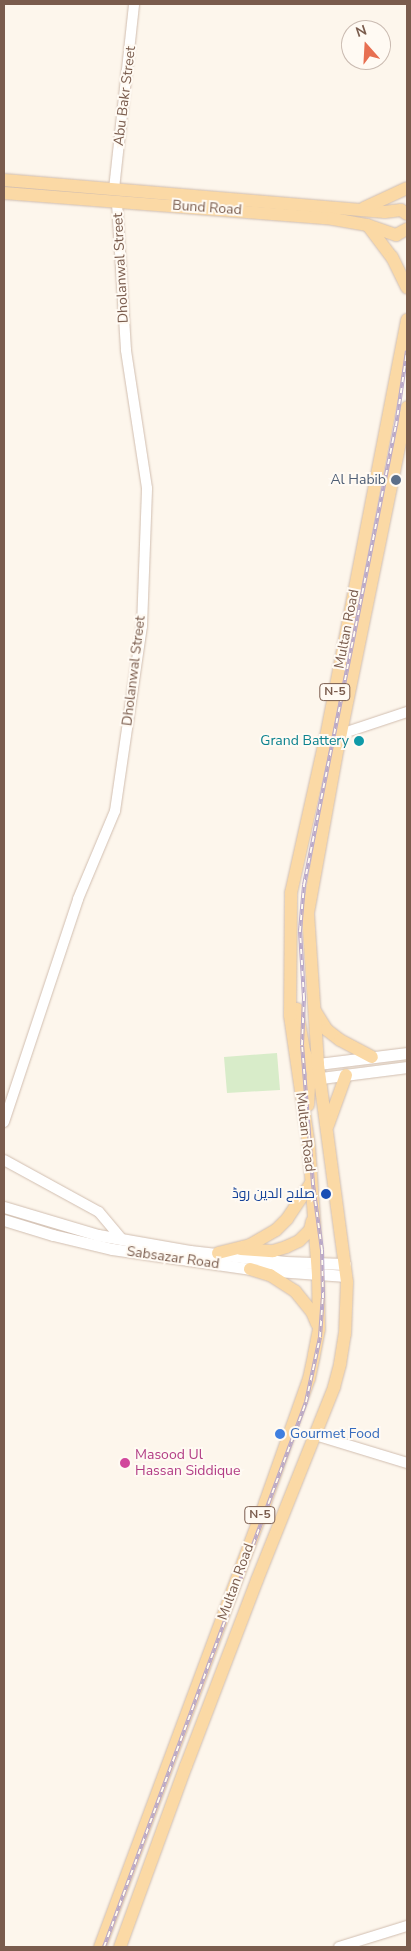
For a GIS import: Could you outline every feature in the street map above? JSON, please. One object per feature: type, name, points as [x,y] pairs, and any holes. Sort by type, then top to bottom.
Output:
[{"type":"main road","name":"Bund Road","points":[[4,180],[115,195],[367,224],[396,235],[407,229]]},
{"type":"main road","points":[[362,209],[407,188]]},
{"type":"main road","name":"Bund Road","points":[[4,193],[115,195]]},
{"type":"main road","name":"Bund Road","points":[[148,198],[362,209],[385,212],[401,210],[407,214]]},
{"type":"main road","points":[[367,224],[392,257],[407,288]]},
{"type":"main road","name":"Multan Road","points":[[100,1947],[309,1379],[319,1329],[318,1270],[309,1146],[290,1015],[292,892],[326,737],[407,320]]},
{"type":"main road","name":"Multan Road","points":[[120,1947],[186,1766],[334,1387],[340,1364],[345,1334],[346,1270],[317,1071],[308,913],[341,734],[407,407]]},
{"type":"main road","points":[[291,971],[304,1051],[317,1071],[346,1075],[407,1067]]},
{"type":"main road","points":[[313,1007],[327,1030],[340,1040],[372,1057]]},
{"type":"main road","points":[[309,1146],[308,1086],[317,1071],[372,1057],[407,1053]]},
{"type":"main road","points":[[326,1130],[346,1075]]},
{"type":"main road","points":[[218,1253],[239,1249],[265,1238],[276,1230],[287,1219],[311,1183]]},
{"type":"main road","name":"Sabsazar Road","points":[[4,1207],[98,1241],[121,1238],[190,1251],[218,1253],[318,1270]]},
{"type":"main road","points":[[239,1249],[273,1251],[286,1247],[299,1241],[310,1230],[313,1217]]},
{"type":"main road","name":"Sabsazar Road","points":[[4,1220],[98,1241],[250,1270],[346,1270]]},
{"type":"main road","points":[[250,1270],[270,1276],[296,1291],[312,1312],[319,1329]]},
{"type":"street","name":"Abu Bakr Street","points":[[115,195],[134,4]]},
{"type":"street","name":"Dholanwal Street","points":[[4,1122],[78,898],[116,811],[142,626],[147,488],[126,350],[115,195]]},
{"type":"street","points":[[341,734],[407,712]]},
{"type":"street","points":[[4,1160],[99,1212],[121,1238]]},
{"type":"street","points":[[315,1435],[407,1463]]},
{"type":"street","points":[[339,1947],[407,1926]]},
{"type":"green space","points":[[277,1053],[280,1090],[227,1093],[224,1057]]},
{"type":"railway","points":[[104,1947],[306,1402],[320,1337],[323,1298],[322,1250],[313,1184],[302,1045],[304,998],[300,931],[304,885],[396,426],[407,351]]},
{"type":"place","name":"Al Habib","points":[[396,480]]},
{"type":"place","name":"Grand Battery","points":[[359,741]]},
{"type":"place","name":"صلاح الدین روڈ","points":[[326,1194]]},
{"type":"place","name":"Gourmet Food","points":[[280,1434]]},
{"type":"place","name":"Masood Ul Hassan Siddique","points":[[125,1463]]}]
